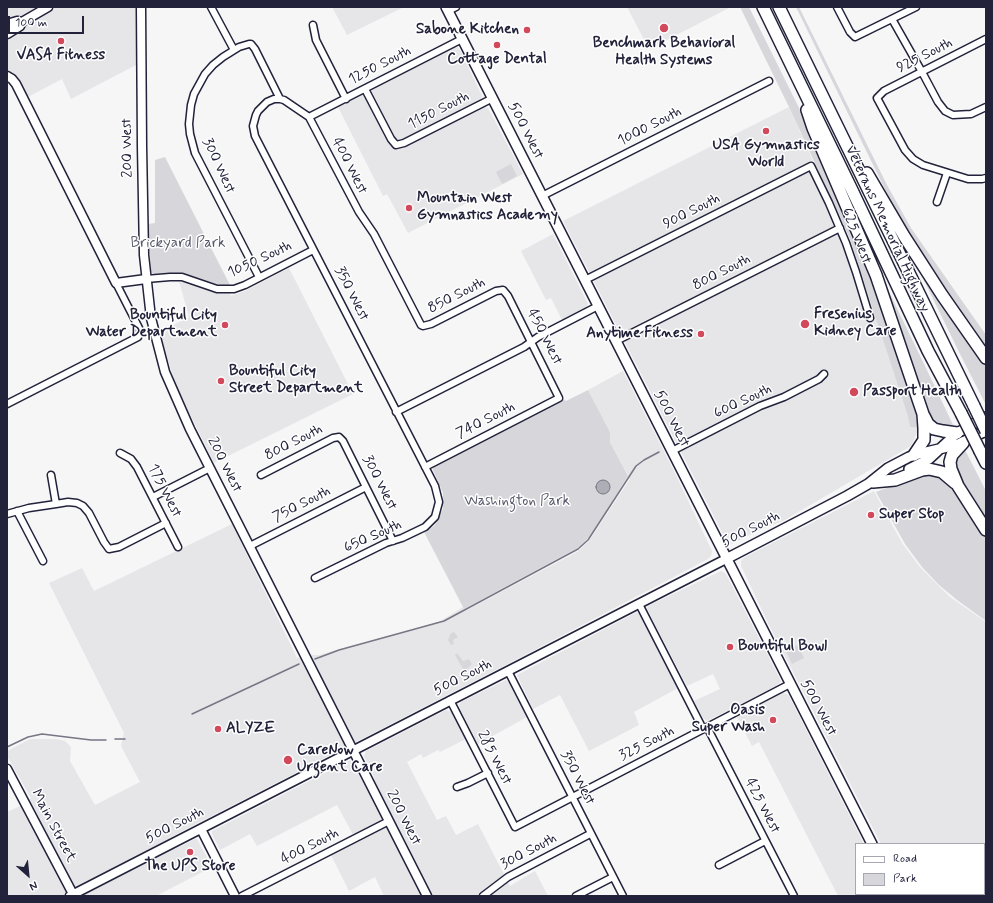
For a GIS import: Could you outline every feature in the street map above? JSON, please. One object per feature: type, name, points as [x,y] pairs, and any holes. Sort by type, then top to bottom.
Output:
[{"type":"highway","name":"Veterans Memorial Highway","points":[[763,7],[928,350],[986,463]]},
{"type":"highway","name":"Veterans Memorial Highway","points":[[779,7],[986,431]]},
{"type":"highway","points":[[792,66],[813,128],[878,282],[923,414],[928,424],[934,429],[957,432]]},
{"type":"highway","points":[[823,96],[904,236],[942,295],[985,355]]},
{"type":"highway","points":[[914,455],[921,445],[924,437],[923,414]]},
{"type":"highway","points":[[963,443],[955,452],[950,462],[951,469],[958,486],[986,530]]},
{"type":"highway","points":[[871,483],[895,480],[922,470],[929,469],[947,475],[958,486]]},
{"type":"main road","points":[[7,34],[20,26],[22,22],[48,7]]},
{"type":"main road","name":"200 West","points":[[142,7],[143,238],[151,318],[165,372],[183,414],[427,896]]},
{"type":"main road","name":"500 West","points":[[450,8],[462,39],[871,843]]},
{"type":"main road","points":[[7,24],[17,21],[22,22]]},
{"type":"main road","points":[[7,76],[16,84],[116,283],[146,280]]},
{"type":"main road","name":"500 South","points":[[72,896],[871,483],[918,466],[929,459],[957,432],[986,417]]},
{"type":"main road","name":"500 South","points":[[871,483],[888,468],[914,455],[956,446],[986,431]]},
{"type":"main road","name":"Main Street","points":[[7,769],[72,896]]},
{"type":"main road","points":[[201,829],[235,896]]},
{"type":"street","points":[[211,7],[234,50]]},
{"type":"street","points":[[837,7],[850,32],[856,38],[916,7]]},
{"type":"street","points":[[892,20],[938,102],[945,111],[953,115],[971,114],[986,107]]},
{"type":"street","points":[[313,25],[316,40],[346,99]]},
{"type":"street","name":"1250 South","points":[[309,117],[462,39]]},
{"type":"street","name":"925 South","points":[[947,173],[923,165],[913,159],[905,150],[877,98],[884,91],[986,39]]},
{"type":"street","name":"400 West","points":[[234,50],[243,45],[251,44],[280,98],[309,117],[358,212],[376,238],[418,320],[423,326]]},
{"type":"street","name":"300 West","points":[[234,50],[213,65],[198,84],[191,104],[189,124],[190,134],[196,153],[259,277]]},
{"type":"street","name":"1000 South","points":[[542,196],[770,81]]},
{"type":"street","name":"1150 South","points":[[365,89],[391,139],[396,145],[404,143],[492,98]]},
{"type":"street","name":"350 West","points":[[280,98],[267,102],[258,111],[254,121],[254,132],[437,492],[439,502],[437,513]]},
{"type":"street","name":"625 West","points":[[811,166],[840,228],[852,258],[870,318]]},
{"type":"street","name":"900 South","points":[[585,280],[811,166]]},
{"type":"street","points":[[937,202],[947,173],[968,179],[986,178]]},
{"type":"street","name":"800 South","points":[[616,341],[840,228]]},
{"type":"street","name":"1050 South","points":[[146,280],[182,277],[223,290],[240,287],[313,250]]},
{"type":"street","points":[[7,404],[138,337],[140,330],[116,283]]},
{"type":"street","name":"850 South","points":[[423,326],[431,324],[496,291],[503,290]]},
{"type":"street","name":"450 West","points":[[503,290],[508,296],[559,398]]},
{"type":"street","points":[[396,412],[598,306]]},
{"type":"street","name":"600 South","points":[[672,451],[760,406],[819,379],[824,374]]},
{"type":"street","name":"740 South","points":[[424,467],[559,398]]},
{"type":"street","name":"300 West","points":[[339,437],[343,441],[393,541]]},
{"type":"street","name":"800 South","points":[[261,475],[333,438],[339,437]]},
{"type":"street","name":"175 West","points":[[120,453],[126,455],[134,463],[178,547]]},
{"type":"street","points":[[153,498],[210,468]]},
{"type":"street","points":[[51,475],[56,504]]},
{"type":"street","name":"750 South","points":[[250,546],[366,487]]},
{"type":"street","points":[[7,514],[68,502],[77,503],[83,506],[89,513],[104,542],[110,550],[119,547],[166,523]]},
{"type":"street","points":[[17,511],[43,561]]},
{"type":"street","name":"650 South","points":[[315,578],[386,543],[402,538],[425,527],[432,521],[437,513]]},
{"type":"street","name":"425 West","points":[[639,604],[794,896]]},
{"type":"street","name":"350 West","points":[[508,671],[623,896]]},
{"type":"street","name":"325 South","points":[[515,827],[790,684]]},
{"type":"street","name":"285 West","points":[[450,700],[515,827]]},
{"type":"street","points":[[457,787],[488,773]]},
{"type":"street","name":"400 South","points":[[242,896],[389,821]]},
{"type":"street","name":"300 South","points":[[483,896],[508,877],[590,834]]},
{"type":"street","points":[[719,865],[765,841]]},
{"type":"street","points":[[576,896],[613,877]]},
{"type":"shaded area","points":[[7,7],[136,7],[136,65],[71,99],[62,79],[28,97],[19,79],[7,71],[7,38],[24,26],[19,17],[13,21],[7,21]]},
{"type":"shaded area","points":[[332,7],[404,7],[347,35]]},
{"type":"shaded area","name":"Benchmark Behavioral Health Systems","points":[[627,7],[731,7],[649,49]]},
{"type":"shaded area","points":[[455,47],[460,50],[482,96],[479,101],[447,117],[450,124],[483,107],[488,108],[523,174],[408,233],[387,194],[383,196],[338,107]]},
{"type":"shaded area","points":[[789,107],[853,251],[919,428],[911,446],[783,521],[764,528],[731,544],[726,540],[563,221]]},
{"type":"shaded area","points":[[553,234],[588,304],[586,308],[562,320],[551,298],[546,300],[521,251]]},
{"type":"shaded area","points":[[289,268],[353,394],[214,463],[178,390],[160,332],[189,317],[179,281],[217,293],[230,293],[231,296],[245,291]]},
{"type":"shaded area","points":[[623,371],[674,471],[712,551],[711,556],[708,559],[502,667],[169,838],[175,849],[197,839],[212,867],[156,896],[7,896],[7,812],[20,806],[31,798],[7,756],[7,751],[30,739],[56,739],[65,741],[71,747],[70,761],[95,805],[140,782],[121,746],[124,733],[49,583],[82,568],[94,591],[232,524],[297,658],[310,655],[319,655],[439,622],[463,607],[465,611],[577,552],[588,542],[630,479],[610,442],[610,432],[588,390]]},
{"type":"shaded area","points":[[603,480],[608,482],[610,487],[608,492],[603,494],[598,492],[596,487],[598,482]]},
{"type":"shaded area","points":[[874,491],[902,543],[920,567],[950,597],[986,622],[986,896],[908,896],[985,895],[985,843],[880,843],[769,625],[741,566],[741,561],[745,557]]},
{"type":"shaded area","points":[[721,571],[727,576],[781,681],[778,685],[707,721],[703,718],[694,701],[720,689],[713,674],[687,686],[647,609],[648,606]]},
{"type":"shaded area","points":[[637,612],[640,614],[678,688],[634,712],[639,725],[589,751],[560,695],[533,709],[517,675]]},
{"type":"shaded area","points":[[506,680],[509,682],[527,717],[478,744],[459,705],[461,702]]},
{"type":"shaded area","points":[[782,693],[789,696],[863,843],[855,843],[855,895],[891,896],[838,896],[759,742],[752,746],[737,717]]},
{"type":"shaded area","points":[[446,710],[452,712],[466,739],[440,752],[438,750],[423,758],[421,754],[407,762],[437,820],[446,816],[456,835],[478,824],[510,886],[535,871],[548,896],[384,896],[375,877],[349,891],[331,855],[357,842],[337,805],[257,846],[250,834],[220,850],[212,831],[350,760],[364,784],[375,779],[364,756],[366,751]]},
{"type":"green space","points":[[740,7],[749,7],[805,120],[875,284],[897,356],[923,428],[910,427],[908,416],[850,239],[789,107]]},
{"type":"green space","points":[[796,7],[799,7],[887,185],[911,228],[986,335],[986,347],[918,250],[899,218]]},
{"type":"green space","name":"Brickyard Park","points":[[165,157],[230,285],[219,285],[185,274],[154,274],[151,272],[148,224],[155,223],[155,160]]},
{"type":"green space","points":[[511,164],[517,176],[502,184],[496,172]]},
{"type":"green space","points":[[917,266],[986,366],[986,405],[959,352]]},
{"type":"green space","points":[[880,273],[954,427],[935,425],[929,417],[926,401]]},
{"type":"green space","name":"Washington Park","points":[[588,390],[610,432],[610,442],[628,476],[594,531],[581,546],[464,609],[424,532],[434,526],[443,509],[443,493],[433,468],[436,465],[563,399],[566,401]]},
{"type":"green space","points":[[964,448],[986,491],[986,519],[958,475],[954,462],[955,458]]},
{"type":"green space","points":[[936,473],[953,484],[986,538],[986,621],[939,585],[922,567],[905,544],[876,492],[917,476]]},
{"type":"green space","points":[[454,632],[458,637],[453,640],[454,644],[451,645],[448,640],[451,633]]},
{"type":"green space","points":[[797,645],[804,658],[792,664],[786,651]]},
{"type":"green space","points":[[457,653],[463,661],[469,659],[472,664],[465,671],[455,655]]},
{"type":"waterway","points":[[315,659],[339,650],[444,621],[578,549],[588,540],[636,466],[659,452]]},
{"type":"waterway","points":[[192,714],[299,664]]},
{"type":"waterway","points":[[7,747],[28,737],[42,734],[91,740],[106,740]]},
{"type":"waterway","points":[[115,739],[125,739]]},
{"type":"place","name":"Benchmark Behavioral Health Systems","points":[[664,28]]},
{"type":"place","name":"Sabone Kitchen","points":[[527,30]]},
{"type":"place","name":"VASA Fitness","points":[[61,41]]},
{"type":"place","name":"Cottage Dental","points":[[497,45]]},
{"type":"place","name":"USA Gymnastics World","points":[[766,131]]},
{"type":"place","name":"Mountain West Gymnastics Academy","points":[[409,208]]},
{"type":"place","name":"Fresenius Kidney Care","points":[[805,324]]},
{"type":"place","name":"Bountiful City Water Department","points":[[225,325]]},
{"type":"place","name":"Anytime Fitness","points":[[701,334]]},
{"type":"place","name":"Bountiful City Street Department","points":[[221,381]]},
{"type":"place","name":"Passport Health","points":[[854,392]]},
{"type":"place","name":"Super Stop","points":[[871,515]]},
{"type":"place","name":"Bountiful Bowl","points":[[730,647]]},
{"type":"place","name":"Oasis Super Wash","points":[[773,720]]},
{"type":"place","name":"ALYZE","points":[[218,729]]},
{"type":"place","name":"CareNow Urgent Care","points":[[288,760]]},
{"type":"place","name":"The UPS Store","points":[[190,852]]}]
